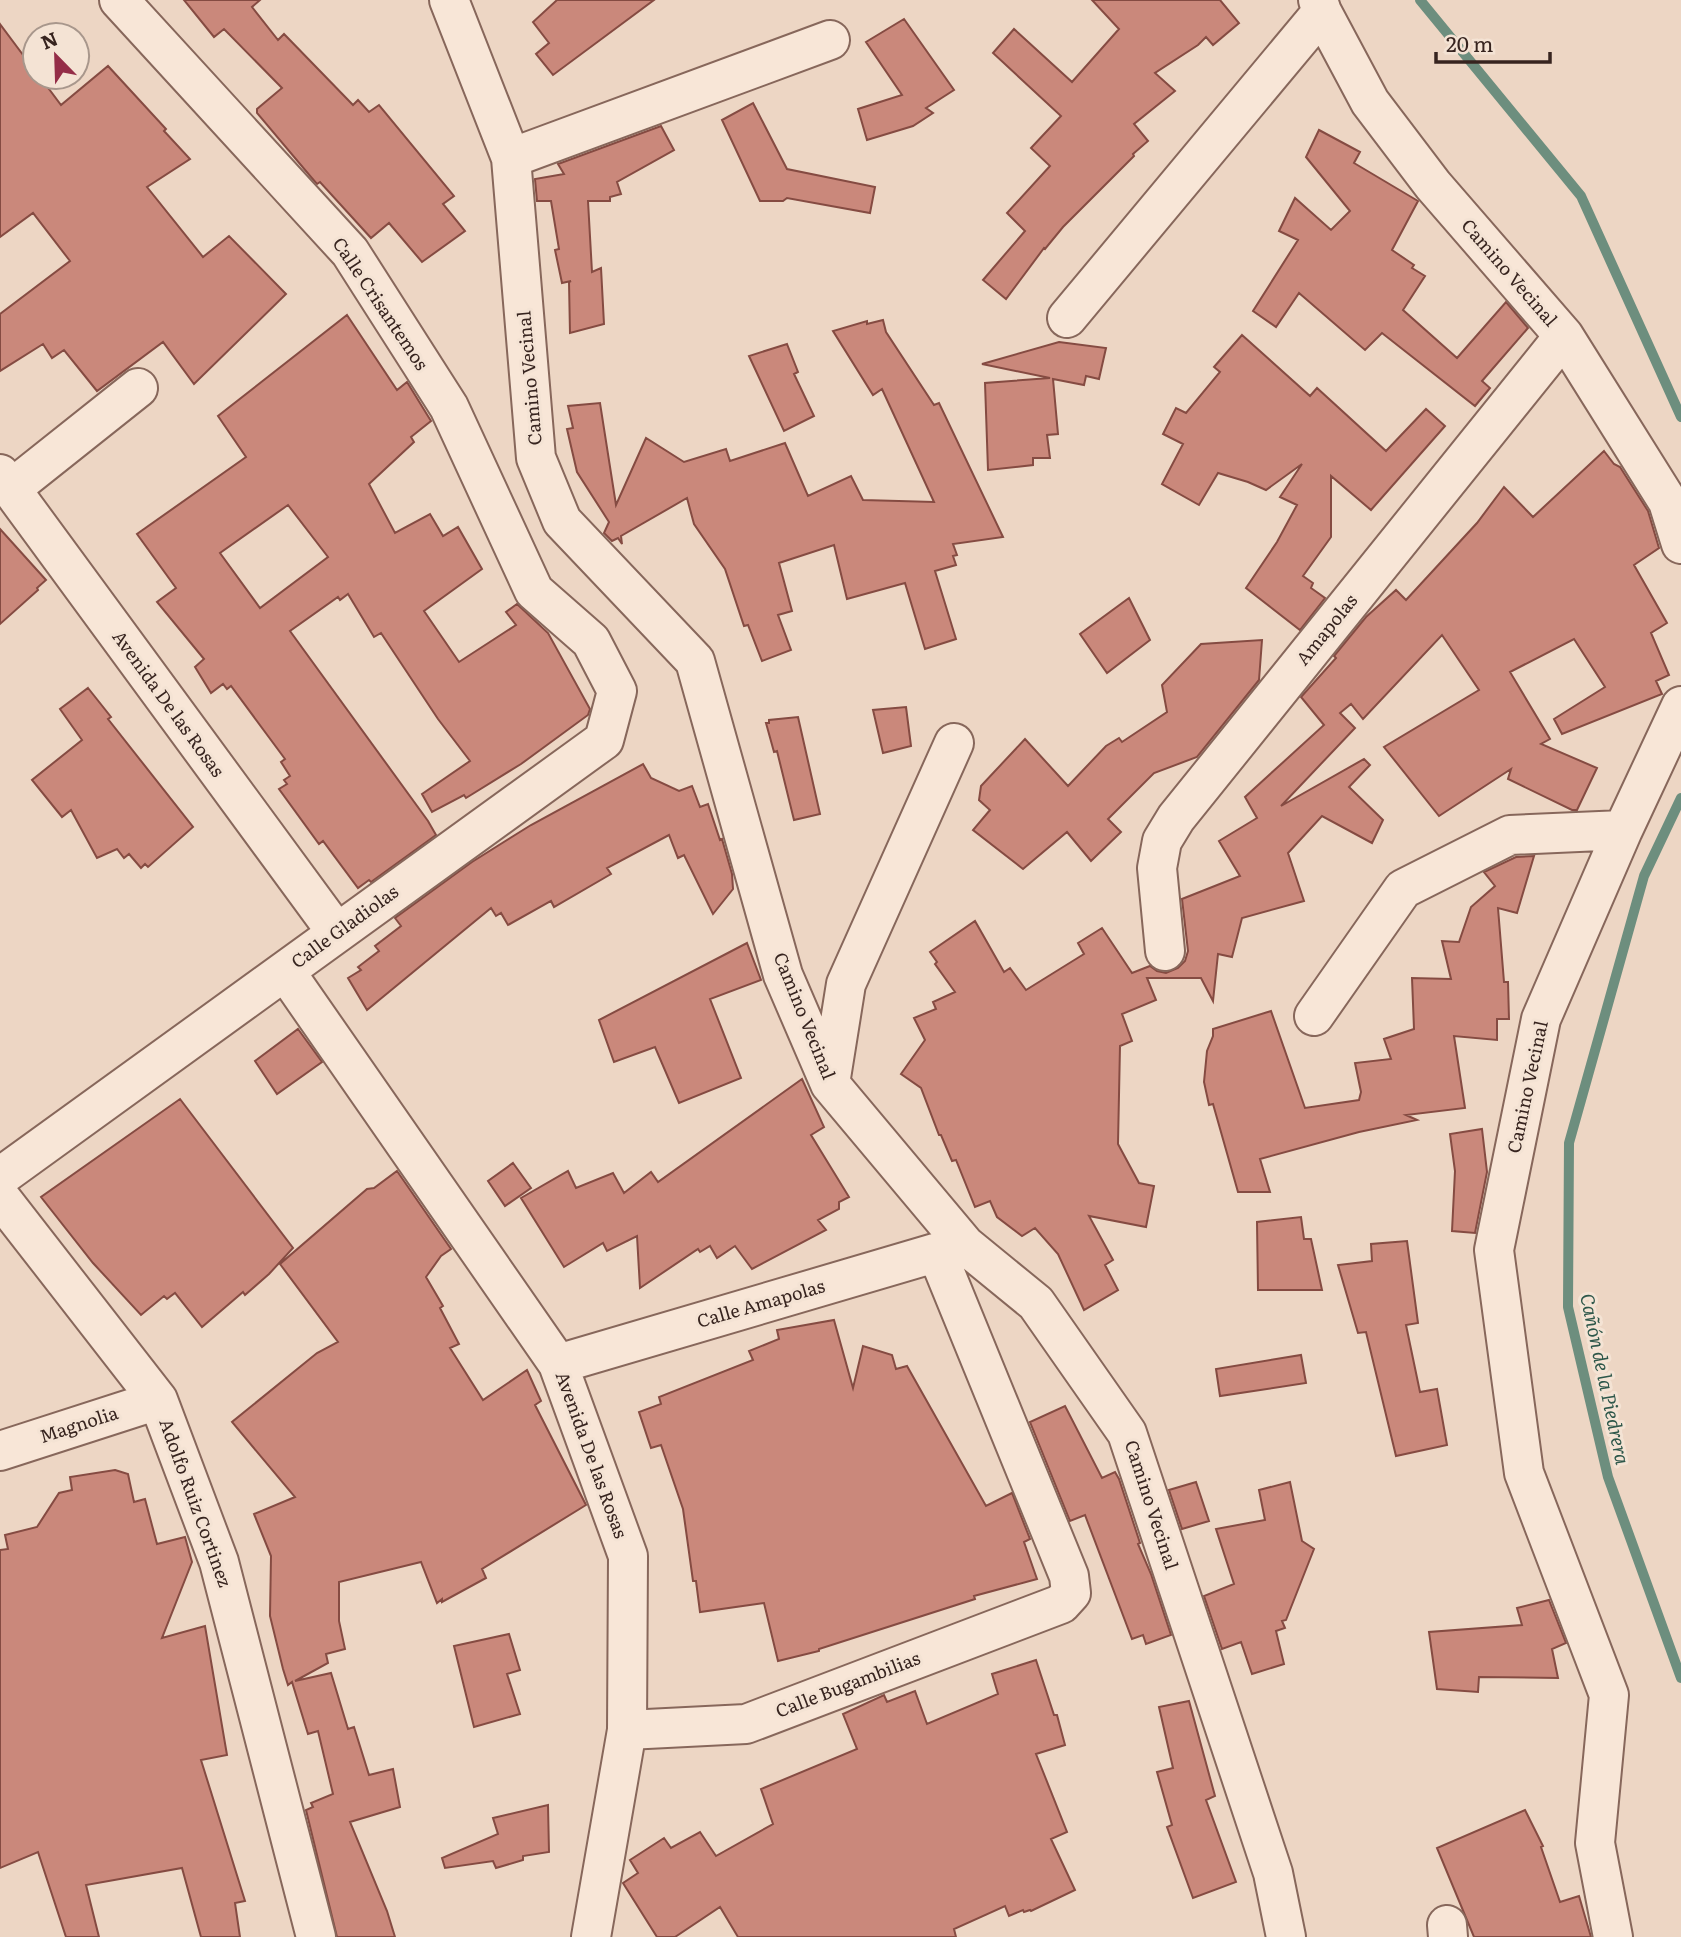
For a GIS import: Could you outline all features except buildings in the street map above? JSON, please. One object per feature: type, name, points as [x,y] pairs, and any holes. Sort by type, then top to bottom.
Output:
[{"type":"street","name":"Calle Crisantemos","points":[[119,0],[350,252],[449,407],[534,591],[591,641]]},
{"type":"street","name":"Camino Vecinal","points":[[449,0],[511,158],[536,458],[562,521],[695,661],[783,975],[830,1084],[951,1249],[1036,1303],[1127,1433],[1273,1873],[1286,1937]]},
{"type":"street","name":"Camino Vecinal","points":[[1320,6],[1370,102],[1433,185],[1564,336],[1668,502],[1681,544]]},
{"type":"street","points":[[1067,318],[1320,6]]},
{"type":"street","points":[[511,158],[830,40]]},
{"type":"street","name":"Amapolas","points":[[1165,951],[1157,868],[1162,841],[1176,818],[1564,336]]},
{"type":"street","points":[[6,482],[138,388]]},
{"type":"street","name":"Avenida De las Rosas","points":[[6,482],[337,933]]},
{"type":"street","name":"Calle Gladiolas","points":[[0,1177],[604,740],[617,691],[591,641]]},
{"type":"street","name":"Camino Vecinal","points":[[1613,1937],[1595,1843],[1609,1695],[1524,1473],[1494,1250],[1541,1019],[1623,830],[1681,706]]},
{"type":"street","points":[[830,1084],[846,984],[954,743]]},
{"type":"street","points":[[1314,1016],[1403,888],[1510,835],[1623,830]]},
{"type":"street","name":"Avenida De las Rosas","points":[[285,971],[558,1364],[628,1556],[627,1730],[591,1937]]},
{"type":"street","name":"Adolfo Ruiz Cortinez","points":[[0,1197],[158,1400],[219,1562],[316,1937]]},
{"type":"street","name":"Calle Amapolas","points":[[558,1364],[951,1249]]},
{"type":"street","name":"Calle Bugambilias","points":[[627,1730],[746,1724],[1062,1604],[1071,1593],[1069,1576],[951,1249]]},
{"type":"street","name":"Magnolia","points":[[0,1451],[158,1400]]},
{"type":"waterway","name":"Cañón de la Piedrera","points":[[1420,0],[1581,196],[1681,417]]},
{"type":"waterway","name":"Cañón de la Piedrera","points":[[1681,798],[1644,876],[1569,1143],[1568,1307],[1608,1477],[1681,1678]]}]
